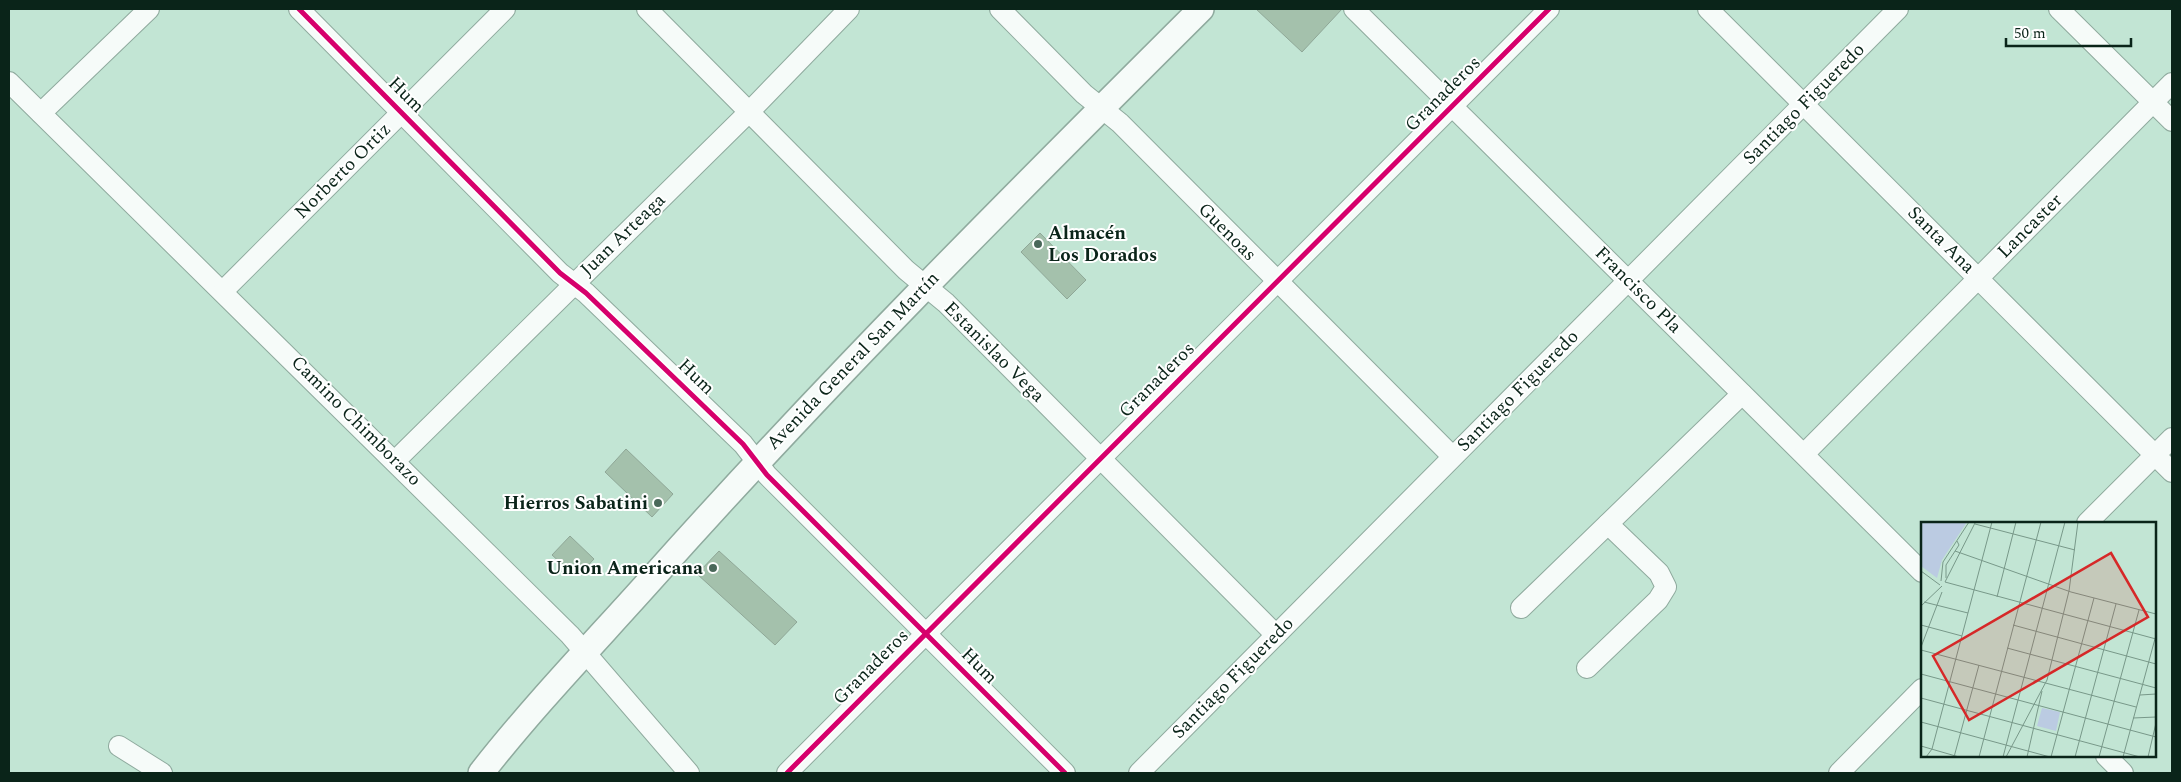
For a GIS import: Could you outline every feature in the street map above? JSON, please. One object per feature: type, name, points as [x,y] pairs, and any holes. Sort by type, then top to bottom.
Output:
[{"type":"main road","name":"Avenida General San Martín","points":[[481,773],[585,652],[756,461],[925,286],[1201,9]]},
{"type":"street","points":[[41,113],[149,9]]},
{"type":"street","name":"Hum","points":[[300,9],[560,273],[574,283],[744,444],[767,475],[1065,773]]},
{"type":"street","name":"Norberto Ortiz","points":[[223,291],[505,9]]},
{"type":"street","name":"Estanislao Vega","points":[[648,9],[906,270],[946,303],[1276,635]]},
{"type":"street","name":"Juan Arteaga","points":[[396,460],[750,111],[849,9]]},
{"type":"street","name":"Guenoas","points":[[1000,9],[1084,94],[1120,123],[1276,282],[1452,456]]},
{"type":"street","name":"Francisco Pla","points":[[1354,9],[1921,571]]},
{"type":"street","name":"Granaderos","points":[[787,773],[1549,9]]},
{"type":"street","name":"Santa Ana","points":[[1708,9],[2172,472]]},
{"type":"street","name":"Santiago Figueredo","points":[[1139,773],[1898,9]]},
{"type":"street","points":[[2059,9],[2172,121]]},
{"type":"street","name":"Camino Chimborazo","points":[[9,82],[396,460],[585,652],[690,773]]},
{"type":"street","name":"Lancaster","points":[[1804,454],[2172,83]]},
{"type":"street","points":[[1521,608],[1742,394]]},
{"type":"street","points":[[2088,522],[2172,438]]},
{"type":"street","points":[[1587,668],[1658,600],[1666,587],[1659,573],[1608,524]]},
{"type":"street","points":[[1839,773],[1921,690]]},
{"type":"street","points":[[119,746],[162,773]]},
{"type":"street","points":[[2107,757],[2123,773]]},
{"type":"building","points":[[1256,9],[1342,9],[1302,52]]},
{"type":"building","points":[[1040,233],[1086,280],[1067,299],[1021,252]]},
{"type":"building","points":[[626,449],[673,494],[652,517],[605,472]]},
{"type":"building","points":[[570,536],[594,559],[581,573],[574,575],[552,555]]},
{"type":"building","points":[[719,551],[797,622],[775,645],[697,574]]},
{"type":"cycle path","points":[[299,9],[560,273],[586,293],[743,444],[767,475],[1065,773]]},
{"type":"cycle path","points":[[787,773],[1549,9]]},
{"type":"place","name":"Almacén Los Dorados","points":[[1038,244]]},
{"type":"place","name":"Hierros Sabatini","points":[[658,503]]},
{"type":"place","name":"Union Americana","points":[[713,568]]}]
